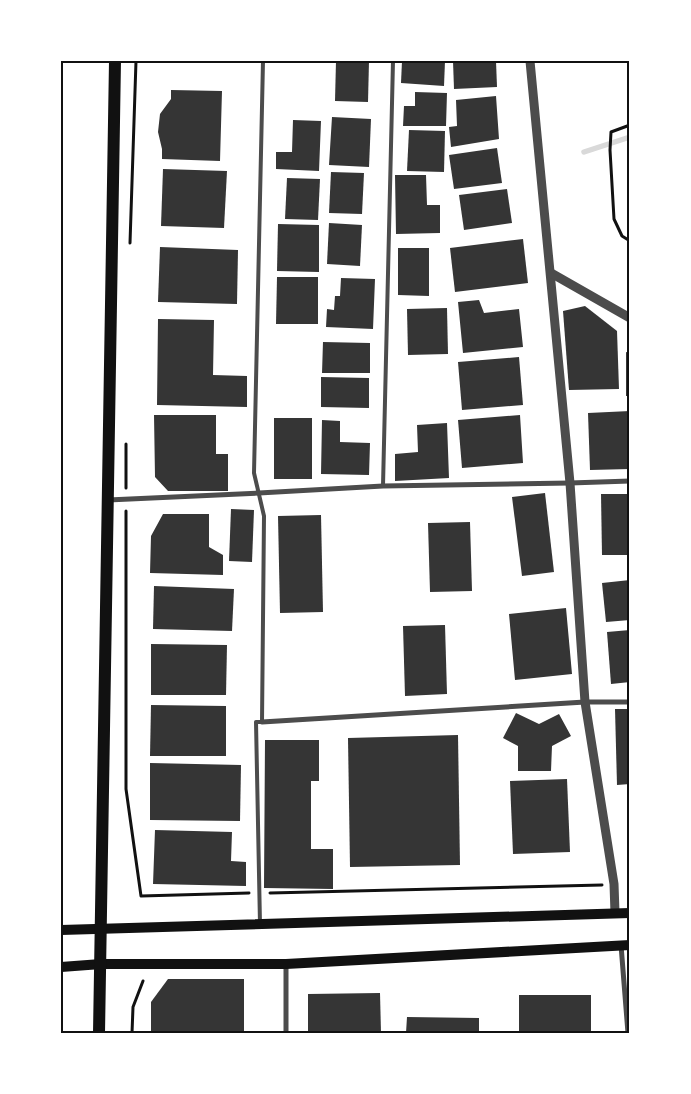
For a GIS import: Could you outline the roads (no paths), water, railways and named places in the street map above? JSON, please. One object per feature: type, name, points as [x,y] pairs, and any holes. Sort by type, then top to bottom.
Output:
[{"type":"main road","points":[[99,1033],[115,61]]},
{"type":"main road","points":[[61,930],[630,913]]},
{"type":"main road","points":[[61,967],[101,964],[286,964],[625,945]]},
{"type":"street","points":[[530,61],[570,483],[585,702],[614,884],[615,914]]},
{"type":"street","points":[[551,273],[630,318]]},
{"type":"street","points":[[108,500],[383,486],[630,481]]},
{"type":"street","points":[[262,722],[585,702],[630,702]]},
{"type":"street","points":[[625,945],[628,1033]]},
{"type":"street","points":[[286,964],[286,1033]]},
{"type":"lane","points":[[260,925],[256,722],[262,722],[264,516],[254,473],[263,61]]},
{"type":"lane","points":[[383,486],[393,61]]},
{"type":"waterway","points":[[584,152],[630,137]]}]
